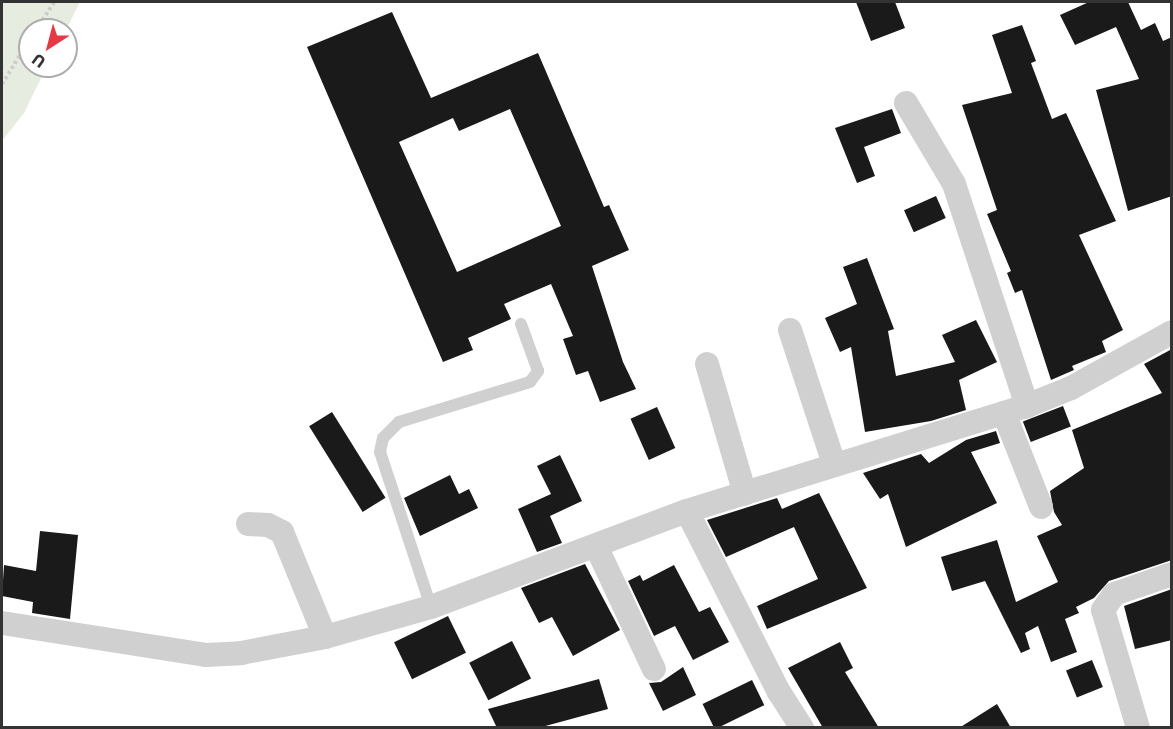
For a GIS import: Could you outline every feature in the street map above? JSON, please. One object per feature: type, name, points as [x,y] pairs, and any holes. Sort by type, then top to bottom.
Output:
[{"type":"street","points":[[906,104],[954,184],[1027,406]]},
{"type":"street","points":[[790,330],[834,464]]},
{"type":"street","points":[[2,623],[206,655],[241,653],[325,637],[431,607],[687,511],[1027,406],[1071,388],[1172,332]]},
{"type":"street","points":[[707,364],[746,494]]},
{"type":"street","points":[[1004,412],[1041,507]]},
{"type":"street","points":[[687,511],[779,692],[802,728]]},
{"type":"street","points":[[248,524],[268,525],[282,532],[325,637]]},
{"type":"street","points":[[596,546],[654,669]]},
{"type":"street","points":[[1138,728],[1104,610],[1114,594],[1172,574]]},
{"type":"lane","points":[[431,607],[380,452],[383,438],[399,422],[530,382],[538,371],[521,324]]},
{"type":"path","points":[[44,18],[54,2]]},
{"type":"path","points":[[2,84],[18,58]]},
{"type":"shaded area","points":[[2,2],[80,2],[72,18],[18,18],[18,78],[41,78],[24,113],[2,141]]},
{"type":"building","points":[[856,2],[895,2],[905,28],[871,41]]},
{"type":"building","points":[[1089,2],[1128,2],[1141,30],[1155,23],[1163,41],[1172,37],[1172,196],[1128,211],[1096,90],[1139,79],[1116,27],[1075,45],[1060,15]]},
{"type":"building","points":[[392,12],[431,98],[538,53],[604,207],[609,205],[629,250],[592,266],[623,362],[636,389],[600,402],[588,371],[576,375],[563,339],[573,336],[551,284],[504,304],[511,319],[468,338],[473,350],[443,362],[307,47]],"holes":[[[510,109],[561,226],[457,272],[399,142],[453,118],[459,131]]]},
{"type":"building","points":[[1022,25],[1036,61],[1031,63],[1052,119],[1066,113],[1116,221],[1079,235],[1123,330],[1102,341],[1106,352],[1072,366],[1074,370],[1051,380],[1022,290],[1015,293],[1007,273],[1011,271],[987,214],[997,210],[962,105],[1012,93],[992,35]]},
{"type":"building","points":[[892,109],[901,133],[864,147],[875,176],[857,183],[835,128]]},
{"type":"building","points":[[936,196],[946,218],[914,232],[904,210]]},
{"type":"building","points":[[867,258],[894,329],[888,331],[896,376],[955,362],[942,335],[976,320],[997,362],[959,380],[966,410],[931,421],[865,432],[851,347],[840,352],[825,318],[857,304],[843,267]]},
{"type":"building","points":[[1172,349],[1172,560],[1109,581],[1094,598],[1076,607],[1079,613],[1065,619],[1077,652],[1051,662],[1038,626],[1025,633],[1030,649],[1021,653],[985,581],[952,591],[941,557],[997,540],[1016,602],[1058,582],[1037,536],[1062,525],[1054,512],[1050,491],[1084,468],[1072,430],[1162,393],[1144,364]]},
{"type":"building","points":[[1063,406],[1071,427],[1031,442],[1023,421]]},
{"type":"building","points":[[657,407],[675,448],[649,460],[631,419]]},
{"type":"building","points":[[332,412],[386,498],[363,512],[309,426]]},
{"type":"building","points":[[996,431],[1000,443],[971,452],[997,503],[906,547],[888,494],[880,499],[863,473],[921,454],[929,463],[966,440]]},
{"type":"building","points":[[560,455],[582,501],[550,516],[562,543],[537,552],[518,509],[551,494],[537,466]]},
{"type":"building","points":[[450,475],[459,494],[469,489],[478,508],[420,536],[404,498]]},
{"type":"building","points":[[819,493],[867,588],[767,629],[757,606],[818,579],[794,527],[726,557],[707,520],[777,498],[782,509]]},
{"type":"building","points":[[40,531],[78,535],[70,619],[32,613],[33,602],[2,596],[4,565],[36,571]]},
{"type":"building","points":[[585,564],[620,630],[573,656],[552,617],[539,623],[521,588]]},
{"type":"building","points":[[674,565],[699,612],[710,607],[729,642],[693,660],[675,626],[654,636],[628,581],[640,575],[643,581]]},
{"type":"building","points":[[1172,589],[1172,640],[1135,649],[1124,606]]},
{"type":"building","points":[[448,616],[466,653],[412,679],[394,642]]},
{"type":"building","points":[[512,641],[531,678],[488,700],[469,663]]},
{"type":"building","points":[[840,642],[853,668],[845,672],[879,728],[823,728],[788,668]]},
{"type":"building","points":[[1092,660],[1103,687],[1077,697],[1066,670]]},
{"type":"building","points":[[683,667],[696,695],[663,711],[649,683],[661,682]]},
{"type":"building","points":[[599,679],[608,709],[538,728],[497,728],[488,709]]},
{"type":"building","points":[[752,680],[764,705],[714,728],[703,704]]},
{"type":"building","points":[[997,704],[1011,728],[959,728]]}]
